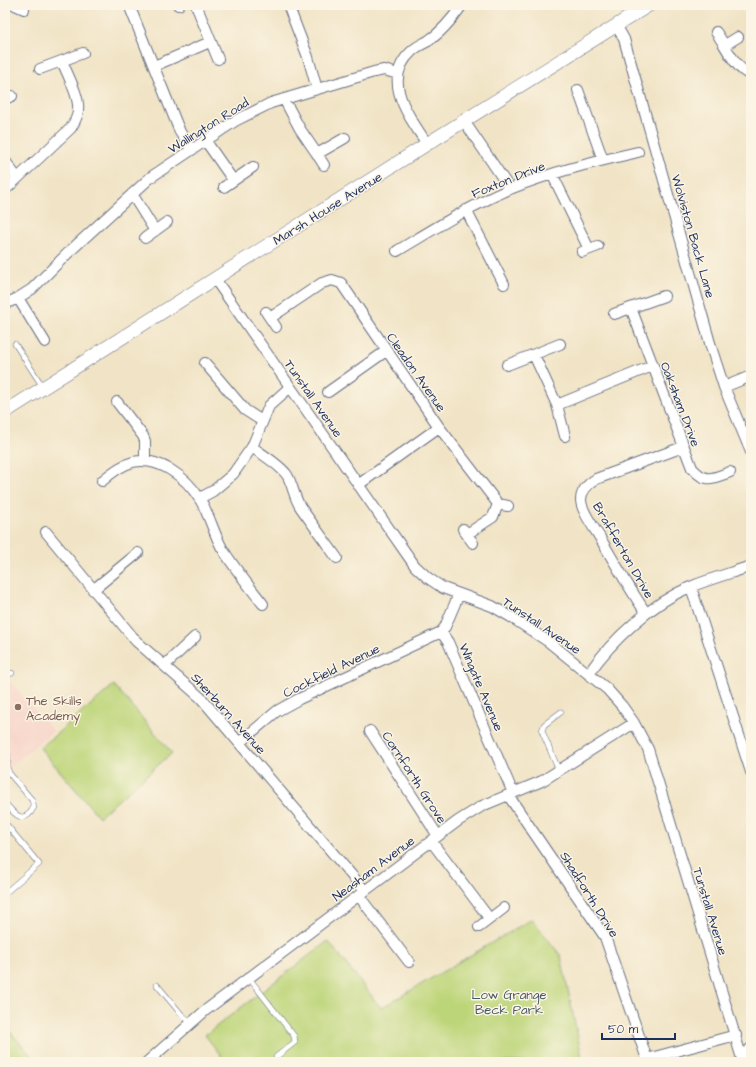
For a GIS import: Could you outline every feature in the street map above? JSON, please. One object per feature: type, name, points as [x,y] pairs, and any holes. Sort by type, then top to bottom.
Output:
[{"type":"street","points":[[129,5],[180,132],[191,149]]},
{"type":"street","points":[[196,5],[218,59]]},
{"type":"street","points":[[288,5],[308,57],[317,89]]},
{"type":"street","points":[[427,144],[400,100],[398,74],[408,55],[440,31],[462,5]]},
{"type":"street","name":"Marsh House Avenue","points":[[5,412],[649,5]]},
{"type":"street","name":"Wolviston Back Lane","points":[[616,25],[624,39],[712,350],[724,387],[751,452]]},
{"type":"street","points":[[716,32],[736,63],[744,72],[751,75]]},
{"type":"street","points":[[725,45],[738,37]]},
{"type":"street","points":[[154,66],[210,42]]},
{"type":"street","points":[[40,69],[83,53]]},
{"type":"street","points":[[5,190],[71,128],[76,120],[79,109],[77,97],[62,61]]},
{"type":"street","name":"Wallington Road","points":[[5,304],[32,289],[70,251],[150,177],[250,112],[284,99],[374,72],[384,70],[398,74]]},
{"type":"street","points":[[578,90],[603,160]]},
{"type":"street","points":[[284,99],[300,129],[324,165]]},
{"type":"street","points":[[464,121],[510,189]]},
{"type":"street","points":[[317,154],[345,138]]},
{"type":"street","points":[[205,140],[233,180]]},
{"type":"street","name":"Foxton Drive","points":[[397,251],[466,210],[510,189],[552,174],[638,152]]},
{"type":"street","points":[[5,161],[18,178]]},
{"type":"street","points":[[224,187],[253,168]]},
{"type":"street","points":[[552,174],[590,249]]},
{"type":"street","points":[[132,194],[154,231]]},
{"type":"street","points":[[466,210],[507,283],[494,289]]},
{"type":"street","points":[[145,238],[167,222]]},
{"type":"street","name":"Tunstall Avenue","points":[[215,278],[415,566],[428,578],[443,588],[492,606],[549,642],[607,689],[622,706],[648,749],[743,1060]]},
{"type":"street","name":"Cleadon Avenue","points":[[271,319],[322,283],[332,280],[341,283],[439,427],[498,504]]},
{"type":"street","points":[[614,314],[664,296]]},
{"type":"street","points":[[18,298],[45,342]]},
{"type":"street","name":"Oaksham Drive","points":[[631,308],[692,468],[698,475],[704,478],[712,478],[730,472]]},
{"type":"street","points":[[507,365],[560,344]]},
{"type":"street","points":[[329,393],[386,351]]},
{"type":"street","points":[[534,355],[557,405],[565,436]]},
{"type":"street","points":[[205,362],[245,410],[262,421]]},
{"type":"street","points":[[557,405],[652,366]]},
{"type":"street","points":[[724,387],[751,376]]},
{"type":"street","points":[[200,498],[213,491],[237,469],[252,447],[269,406],[290,387]]},
{"type":"street","points":[[117,402],[127,423],[143,436],[145,441],[145,461]]},
{"type":"street","points":[[358,485],[439,427]]},
{"type":"street","points":[[252,447],[286,475],[296,500],[337,558]]},
{"type":"street","name":"Brafferton Drive","points":[[646,613],[590,522],[581,502],[582,494],[585,487],[596,479],[683,447]]},
{"type":"street","points":[[102,481],[111,473],[123,466],[133,462],[145,461],[158,464],[169,469],[184,479],[200,498],[220,545],[231,563],[263,604]]},
{"type":"street","points":[[468,536],[494,517],[498,504],[508,506]]},
{"type":"street","name":"Sherburn Avenue","points":[[52,536],[94,590],[136,640],[201,698],[239,743],[362,893],[408,962]]},
{"type":"street","points":[[94,590],[127,567],[138,552]]},
{"type":"street","points":[[588,673],[601,656],[646,613],[679,592],[751,566]]},
{"type":"street","points":[[691,587],[751,772]]},
{"type":"street","points":[[441,632],[445,627],[459,594]]},
{"type":"street","name":"Cockfield Avenue","points":[[239,743],[277,711],[299,699],[441,632]]},
{"type":"street","name":"Wingate Avenue","points":[[441,632],[448,642],[510,794]]},
{"type":"street","points":[[165,665],[192,644]]},
{"type":"street","name":"Neasham Avenue","points":[[147,1062],[206,1010],[458,821],[482,806],[542,781],[634,724]]},
{"type":"street","name":"Cornforth Grove","points":[[370,731],[434,839],[489,918]]},
{"type":"street","name":"Shadforth Drive","points":[[510,794],[605,937],[648,1061]]},
{"type":"street","points":[[479,927],[504,908]]},
{"type":"street","points":[[648,1061],[736,1035]]},
{"type":"street","points":[[743,1060],[751,1048]]},
{"type":"lane","points":[[15,344],[43,388]]},
{"type":"lane","points":[[5,676],[12,673]]},
{"type":"lane","points":[[559,771],[542,731],[544,725],[561,712]]},
{"type":"lane","points":[[5,752],[8,756],[7,767],[9,773],[32,800],[34,808],[26,817],[19,817],[14,815],[5,804]]},
{"type":"lane","points":[[5,823],[39,864],[5,893]]},
{"type":"lane","points":[[249,978],[294,1036],[296,1042],[276,1057]]},
{"type":"lane","points":[[157,985],[182,1015],[192,1022]]},
{"type":"shaded area","name":"The Skills Academy","points":[[5,681],[10,682],[53,731],[5,771]]},
{"type":"green space","points":[[114,685],[172,753],[99,817],[40,748]]},
{"type":"green space","name":"Low Grange Beck Park","points":[[532,919],[561,956],[583,1062],[226,1062],[205,1035],[328,941],[381,1008]]},
{"type":"green space","points":[[5,1026],[37,1062],[5,1062]]},
{"type":"place","name":"The Skills Academy","points":[[18,707]]}]
